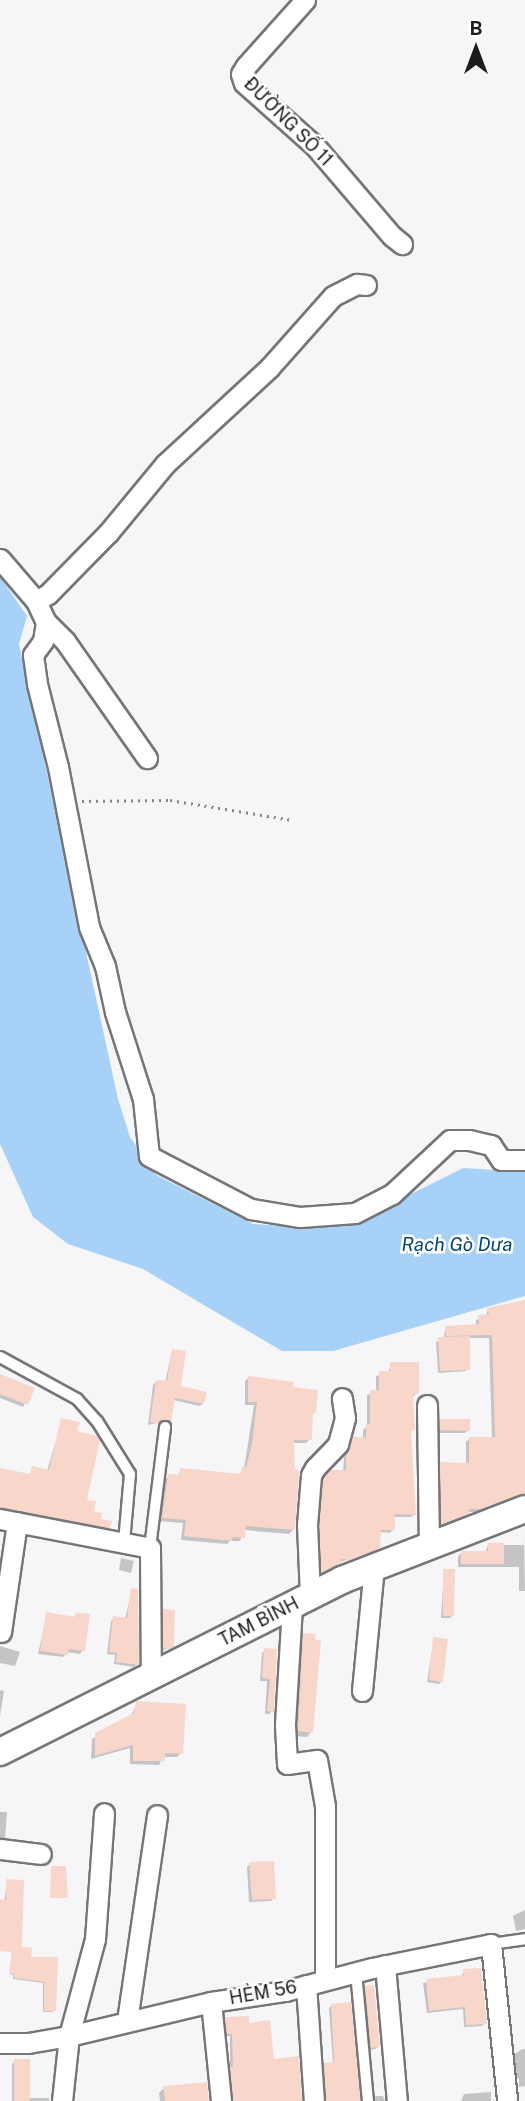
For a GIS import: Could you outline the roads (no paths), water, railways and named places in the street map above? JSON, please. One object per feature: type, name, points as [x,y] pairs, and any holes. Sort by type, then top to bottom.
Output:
[{"type":"main road","name":"TAM BÌNH","points":[[0,1752],[374,1566],[525,1509]]},
{"type":"street","name":"ĐƯỜNG SỐ 11","points":[[305,0],[246,66],[241,74],[244,83],[315,146],[392,236],[402,244]]},
{"type":"street","points":[[36,601],[48,594],[108,533],[165,464],[269,368],[333,296],[357,284],[366,285]]},
{"type":"street","points":[[0,559],[36,601],[46,622],[65,640],[147,758]]},
{"type":"street","points":[[46,622],[43,640],[33,655],[89,927],[105,966],[143,1099],[149,1156],[251,1209],[300,1217],[355,1213],[368,1207],[392,1194],[450,1140],[469,1140],[491,1145],[501,1160],[525,1160]]},
{"type":"street","points":[[325,1979],[326,1806],[317,1760],[287,1764],[285,1725],[301,1601],[311,1475],[338,1444],[345,1418],[342,1398]]},
{"type":"street","points":[[427,1405],[429,1546]]},
{"type":"street","points":[[1,1632],[8,1521],[150,1548],[151,1676]]},
{"type":"street","points":[[362,1691],[374,1566]]},
{"type":"street","points":[[62,2101],[69,2036],[95,1939],[104,1813]]},
{"type":"street","points":[[127,2021],[157,1815]]},
{"type":"street","points":[[0,1849],[41,1854]]},
{"type":"street","points":[[491,1944],[507,2099]]},
{"type":"street","name":"HẺM 56","points":[[0,2043],[28,2043],[69,2036],[211,2002],[306,1985],[385,1965],[491,1944]]},
{"type":"street","points":[[385,1965],[397,2101]]},
{"type":"street","points":[[306,1985],[314,2101]]},
{"type":"street","points":[[211,2002],[221,2101]]},
{"type":"lane","points":[[0,1357],[78,1399],[97,1421],[130,1474],[124,1543]]},
{"type":"lane","points":[[150,1548],[165,1427]]},
{"type":"lane","name":"HẺM 56","points":[[491,1944],[525,1939]]},
{"type":"lane","points":[[356,1972],[368,2101]]},
{"type":"water","name":"Rạch Gò Dưa","points":[[0,577],[27,616],[19,644],[118,1099],[130,1137],[156,1175],[253,1224],[297,1227],[363,1218],[463,1168],[525,1172],[525,1296],[333,1351],[282,1351],[143,1269],[68,1244],[33,1217],[0,1144]]}]
